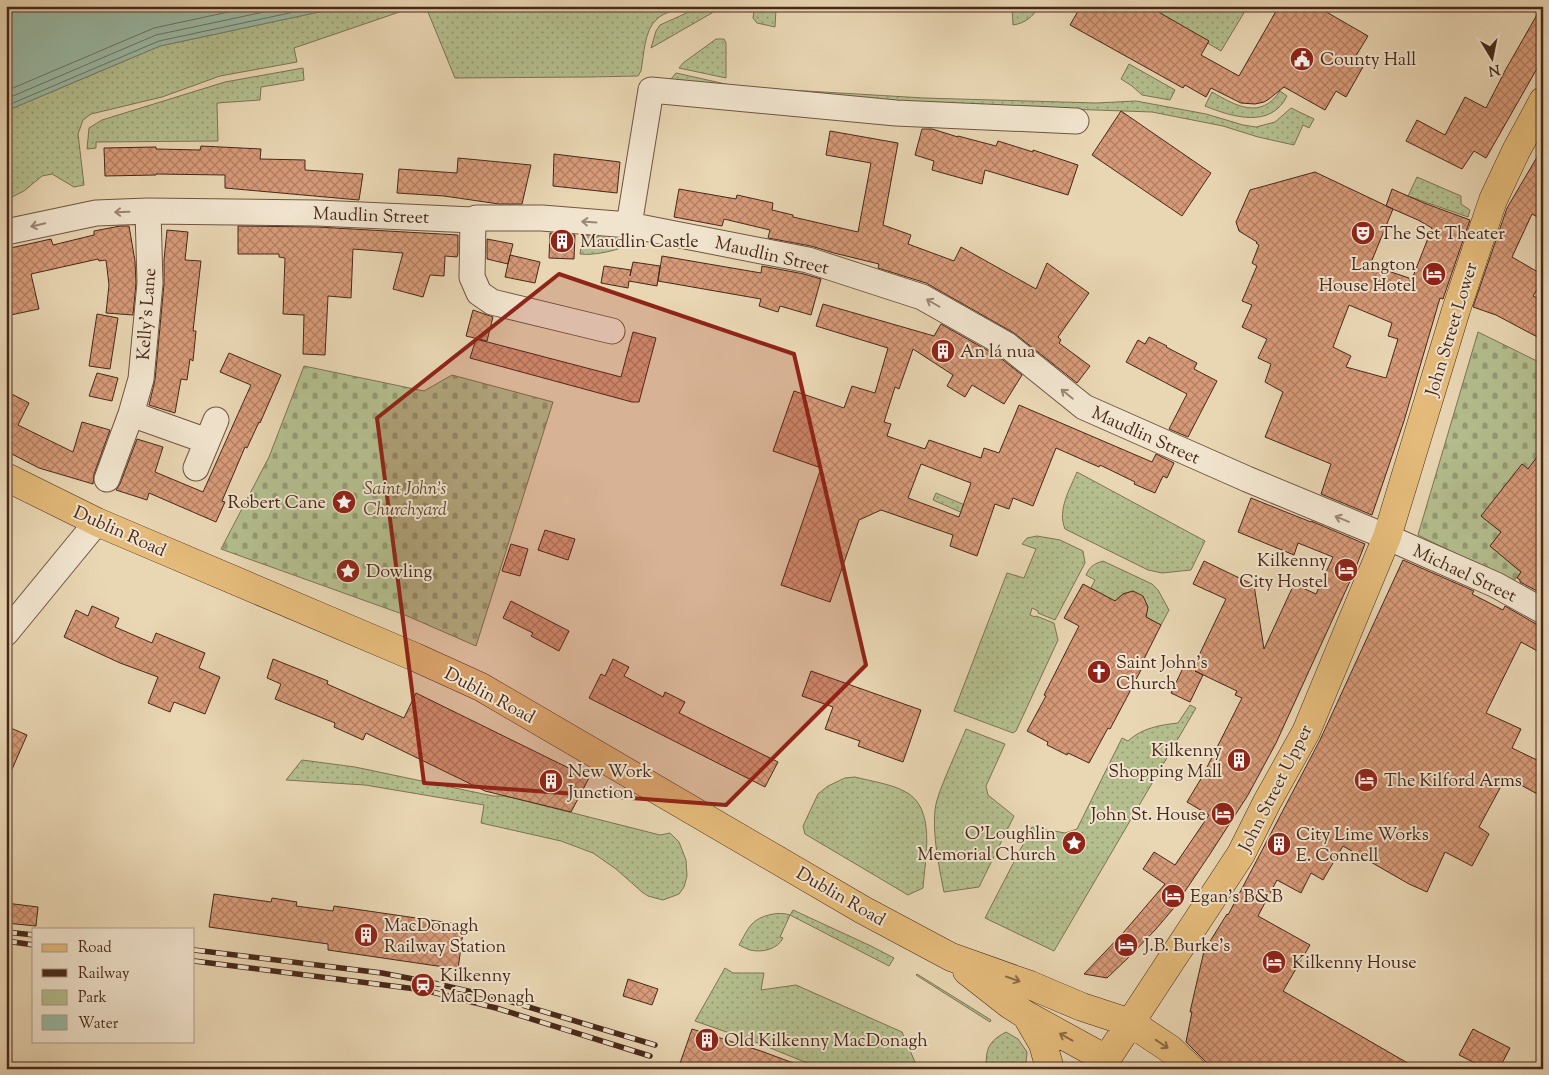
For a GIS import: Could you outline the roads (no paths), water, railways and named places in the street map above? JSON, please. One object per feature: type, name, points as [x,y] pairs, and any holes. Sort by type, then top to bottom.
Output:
[{"type":"main road","name":"John Street Lower","points":[[1387,537],[1481,233],[1496,192],[1543,101]]},
{"type":"main road","name":"Dublin Road","points":[[6,477],[97,522],[480,687],[863,910],[951,958],[1030,985],[1082,1007],[1131,1023],[1170,1049],[1191,1069]]},
{"type":"main road","name":"John Street Upper","points":[[1103,1064],[1241,854],[1267,802],[1306,732],[1387,537]]},
{"type":"main road","name":"Dublin Road","points":[[951,958],[1009,1004],[1103,1064]]},
{"type":"main road","points":[[1026,1015],[1043,1044],[1050,1069]]},
{"type":"street","points":[[629,225],[651,90],[902,113],[1076,121]]},
{"type":"street","name":"Maudlin Street","points":[[6,232],[96,213],[148,211],[317,213],[473,220],[476,218],[542,218],[629,225],[808,260],[922,297],[1007,345],[1084,407],[1247,479],[1387,537]]},
{"type":"street","name":"Kelly's Lane","points":[[107,479],[131,414],[141,379],[150,292],[148,211]]},
{"type":"street","points":[[473,220],[472,277],[479,292],[492,302],[612,332]]},
{"type":"street","points":[[131,414],[211,431],[196,468]]},
{"type":"street","points":[[6,633],[97,522]]},
{"type":"street","name":"Michael Street","points":[[1387,537],[1496,586],[1543,611]]},
{"type":"water","points":[[6,6],[347,6],[160,46],[6,111]]},
{"type":"railway","points":[[6,932],[32,935]]},
{"type":"railway","points":[[6,941],[32,945]]},
{"type":"railway","points":[[195,950],[382,973],[429,982],[502,999],[655,1045]]},
{"type":"railway","points":[[195,961],[424,990],[496,1008],[650,1056]]},
{"type":"place","name":"County Hall","points":[[1302,59]]},
{"type":"place","name":"The Set Theater","points":[[1363,233]]},
{"type":"place","name":"Maudlin Castle","points":[[562,241]]},
{"type":"place","name":"Langton House Hotel","points":[[1434,274]]},
{"type":"place","name":"An lá nua","points":[[943,351]]},
{"type":"place","name":"Robert Cane","points":[[344,502]]},
{"type":"place","name":"Kilkenny City Hostel","points":[[1346,570]]},
{"type":"place","name":"Dowling","points":[[348,571]]},
{"type":"place","name":"Saint John's Church","points":[[1099,672]]},
{"type":"place","name":"Kilkenny Shopping Mall","points":[[1239,760]]},
{"type":"place","name":"The Kilford Arms","points":[[1366,780]]},
{"type":"place","name":"New Work Junction","points":[[551,781]]},
{"type":"place","name":"John St. House","points":[[1223,814]]},
{"type":"place","name":"O'Loughlin Memorial Church","points":[[1074,843]]},
{"type":"place","name":"City Lime Works E. Connell","points":[[1279,844]]},
{"type":"place","name":"Egan's B&B","points":[[1173,896]]},
{"type":"place","name":"MacDonagh Railway Station","points":[[366,935]]},
{"type":"place","name":"J.B. Burke's","points":[[1126,945]]},
{"type":"place","name":"Kilkenny House","points":[[1274,962]]},
{"type":"place","name":"Kilkenny MacDonagh","points":[[423,985]]},
{"type":"place","name":"Old Kilkenny MacDonagh","points":[[707,1040]]},
{"type":"park label","name":"Saint John's Churchyard","points":[[405,498]]}]
